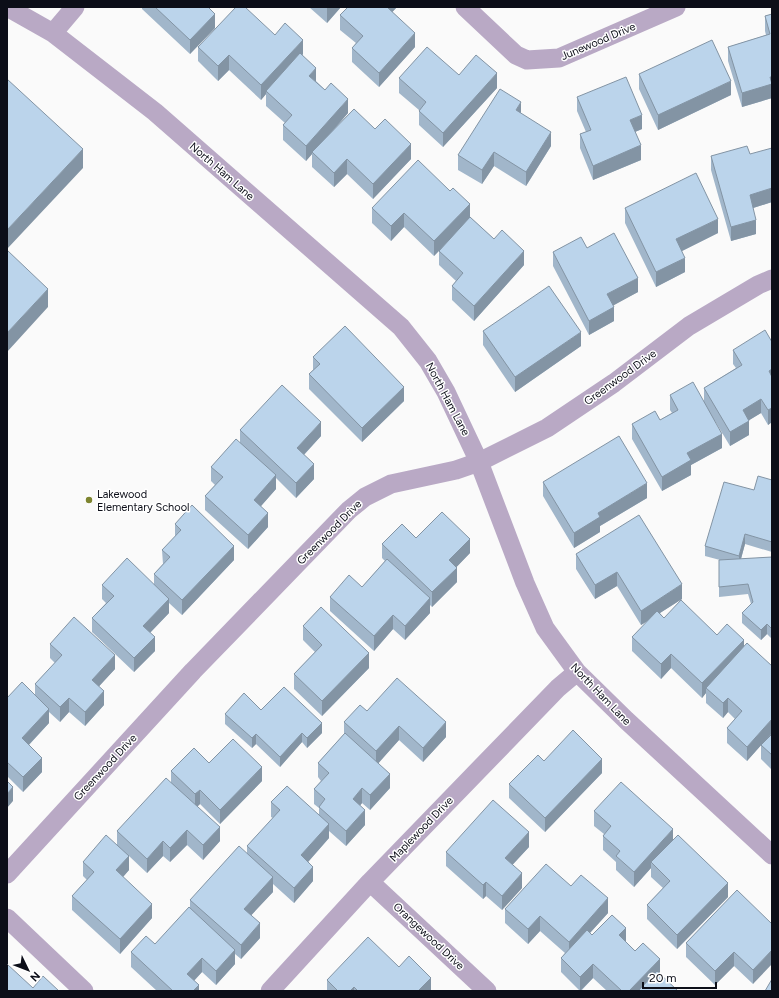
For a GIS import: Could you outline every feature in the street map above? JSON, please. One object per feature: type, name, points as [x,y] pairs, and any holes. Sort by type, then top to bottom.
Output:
[{"type":"street","name":"North Ham Lane","points":[[7,7],[53,33],[155,112],[401,327],[428,361],[446,392],[479,462],[525,583],[545,628],[577,672],[626,720],[772,854]]},
{"type":"street","points":[[53,33],[75,7]]},
{"type":"street","name":"Junewood Drive","points":[[465,7],[516,55],[527,60],[559,58],[676,7]]},
{"type":"street","name":"Greenwood Drive","points":[[7,874],[193,671],[349,510],[365,497],[391,484],[456,470],[479,462],[547,428],[614,383],[689,326],[758,285],[772,279]]},
{"type":"street","name":"Maplewood Drive","points":[[270,991],[370,882],[558,688],[577,672]]},
{"type":"street","name":"Orangewood Drive","points":[[370,882],[487,991]]},
{"type":"street","points":[[7,918],[84,991]]},
{"type":"building","points":[[155,7],[208,7],[215,14],[190,40]]},
{"type":"building","points":[[236,7],[245,7],[275,35],[285,23],[303,40],[261,85],[229,55],[218,66],[198,47]]},
{"type":"building","points":[[348,7],[387,7],[415,33],[379,73],[352,48],[363,36],[340,15]]},
{"type":"building","points":[[772,14],[772,77],[770,77],[772,84],[742,93],[728,47],[770,34],[765,16]]},
{"type":"building","points":[[712,40],[731,81],[658,115],[639,74]]},
{"type":"building","points":[[427,47],[459,75],[476,55],[497,73],[443,133],[419,111],[426,102],[399,78]]},
{"type":"building","points":[[300,53],[316,68],[309,76],[325,90],[331,83],[348,99],[306,146],[283,125],[292,115],[266,91]]},
{"type":"building","points":[[626,77],[642,115],[630,120],[641,145],[593,166],[580,134],[591,130],[577,97]]},
{"type":"building","points":[[7,79],[83,149],[7,230]]},
{"type":"building","points":[[500,89],[521,102],[516,110],[551,132],[526,172],[494,152],[482,170],[458,155]]},
{"type":"building","points":[[354,109],[375,129],[385,119],[411,144],[373,184],[347,159],[334,173],[312,152]]},
{"type":"building","points":[[747,146],[750,154],[772,148],[772,188],[750,195],[756,220],[731,227],[711,156]]},
{"type":"building","points":[[418,160],[450,191],[453,188],[470,204],[434,241],[404,213],[391,226],[372,208]]},
{"type":"building","points":[[696,173],[718,219],[676,239],[685,258],[656,272],[625,208]]},
{"type":"building","points":[[470,217],[494,239],[502,230],[524,251],[474,306],[452,286],[463,273],[439,251]]},
{"type":"building","points":[[614,233],[638,278],[607,294],[614,307],[589,321],[553,252],[581,237],[587,248]]},
{"type":"building","points":[[7,250],[48,289],[7,333]]},
{"type":"building","points":[[549,286],[581,332],[515,377],[483,331]]},
{"type":"building","points":[[345,326],[404,387],[362,428],[309,374],[320,364],[313,357]]},
{"type":"building","points":[[765,330],[772,342],[772,369],[769,371],[772,377],[772,408],[768,410],[761,399],[743,410],[749,421],[730,432],[704,388],[742,365],[733,350]]},
{"type":"building","points":[[693,382],[722,434],[687,453],[691,460],[662,477],[632,424],[655,411],[660,420],[678,410],[670,395]]},
{"type":"building","points":[[282,385],[321,422],[297,448],[314,464],[296,483],[240,430]]},
{"type":"building","points":[[619,436],[647,483],[598,513],[600,517],[574,533],[543,482]]},
{"type":"building","points":[[236,439],[276,475],[254,500],[268,513],[248,535],[205,496],[223,477],[211,467]]},
{"type":"building","points":[[758,476],[772,480],[772,542],[745,534],[739,556],[705,546],[724,482],[754,490]]},
{"type":"building","points":[[192,505],[234,546],[182,600],[154,574],[170,557],[162,550],[181,530],[175,524]]},
{"type":"building","points":[[442,512],[470,539],[449,560],[457,568],[432,592],[382,544],[402,524],[416,538]]},
{"type":"building","points":[[639,515],[682,584],[641,611],[617,572],[595,585],[576,554]]},
{"type":"building","points":[[772,557],[772,629],[767,624],[761,630],[742,613],[753,602],[748,584],[719,587],[719,560]]},
{"type":"building","points":[[127,558],[169,599],[143,626],[155,637],[134,658],[92,618],[114,596],[102,585]]},
{"type":"building","points":[[387,559],[430,598],[405,626],[393,615],[374,636],[330,597],[349,575],[362,587]]},
{"type":"building","points":[[681,600],[717,635],[727,624],[744,640],[702,683],[671,654],[661,664],[632,637],[657,611],[664,618]]},
{"type":"building","points":[[321,607],[369,653],[322,701],[294,674],[322,645],[303,626]]},
{"type":"building","points":[[74,617],[115,655],[92,680],[104,691],[85,712],[69,698],[60,707],[35,684],[62,655],[50,644]]},
{"type":"building","points":[[747,643],[772,666],[772,719],[747,747],[727,728],[742,711],[728,698],[723,703],[706,688]]},
{"type":"building","points":[[397,678],[446,722],[423,748],[399,726],[376,751],[344,722],[360,705],[367,711]]},
{"type":"building","points":[[22,682],[49,709],[22,738],[42,758],[23,777],[7,762],[7,698]]},
{"type":"building","points":[[284,687],[322,723],[307,738],[302,733],[280,757],[256,734],[252,738],[225,714],[244,693],[261,710]]},
{"type":"building","points":[[573,730],[602,759],[545,818],[509,784],[538,755],[544,761]]},
{"type":"building","points":[[345,733],[390,774],[370,795],[362,788],[353,799],[365,810],[346,831],[319,807],[325,799],[314,789],[329,773],[318,763]]},
{"type":"building","points":[[772,734],[772,755],[761,745]]},
{"type":"building","points":[[233,739],[262,767],[220,810],[200,790],[195,794],[171,771],[194,748],[209,763]]},
{"type":"building","points":[[166,778],[220,827],[203,845],[187,830],[170,848],[163,841],[147,859],[117,831]]},
{"type":"building","points":[[7,781],[13,787],[7,794]]},
{"type":"building","points":[[621,782],[673,829],[634,872],[616,856],[620,851],[603,836],[611,826],[594,811]]},
{"type":"building","points":[[287,786],[329,824],[301,855],[313,867],[294,888],[247,846],[280,810],[271,802]]},
{"type":"building","points":[[493,800],[529,832],[505,858],[522,873],[502,896],[486,882],[483,885],[446,852]]},
{"type":"building","points":[[106,835],[129,856],[116,870],[152,904],[120,939],[72,896],[94,872],[83,862]]},
{"type":"building","points":[[678,835],[728,883],[677,935],[647,905],[670,881],[651,862]]},
{"type":"building","points":[[239,846],[273,877],[244,909],[260,923],[241,945],[190,900]]},
{"type":"building","points":[[546,864],[571,886],[581,875],[608,898],[569,942],[540,916],[528,929],[505,909]]},
{"type":"building","points":[[737,890],[772,924],[772,950],[753,970],[734,952],[715,971],[686,943]]},
{"type":"building","points":[[189,907],[235,950],[216,971],[202,958],[187,974],[199,985],[193,991],[173,991],[131,952],[146,936],[155,944]]},
{"type":"building","points":[[612,915],[626,928],[619,935],[635,951],[643,943],[660,959],[629,991],[622,991],[593,964],[580,977],[561,958],[587,930],[592,935]]},
{"type":"building","points":[[368,937],[399,967],[409,956],[431,978],[418,991],[358,991],[354,987],[350,991],[338,991],[327,980]]},
{"type":"building","points":[[7,964],[33,988],[43,976],[59,991],[7,991]]},
{"type":"building","points":[[657,971],[678,991],[638,991]]},
{"type":"building","points":[[772,979],[772,991],[765,991]]},
{"type":"place","name":"Lakewood Elementary School","points":[[89,500]]}]
